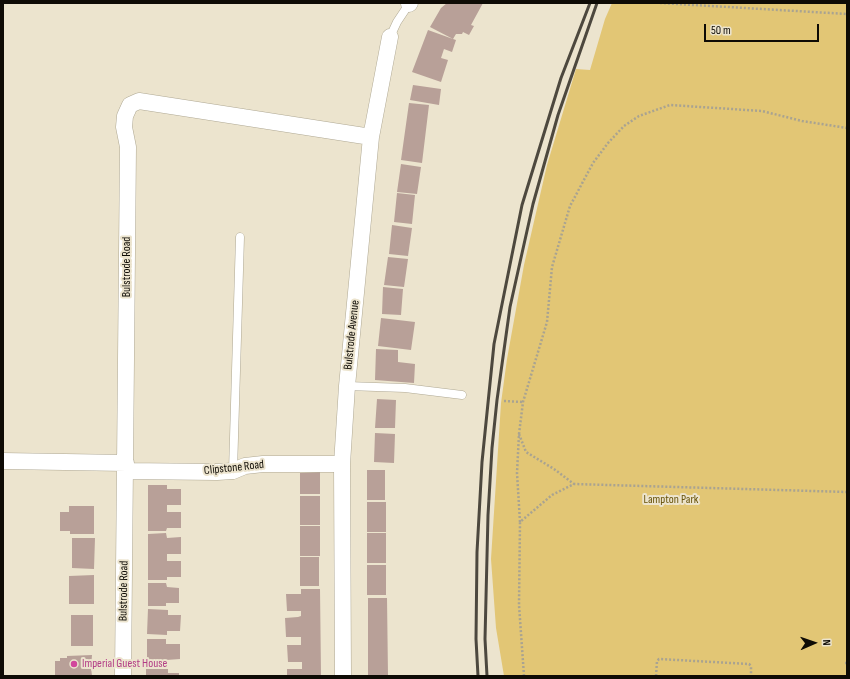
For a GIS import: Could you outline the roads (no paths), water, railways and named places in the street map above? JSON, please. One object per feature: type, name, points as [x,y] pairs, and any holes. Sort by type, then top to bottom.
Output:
[{"type":"street","name":"Bulstrode Avenue","points":[[343,676],[342,464],[347,386],[371,137],[390,37]]},
{"type":"street","name":"Bulstrode Road","points":[[123,676],[128,147],[124,127],[125,116],[130,105],[139,101],[164,104],[371,137]]},
{"type":"street","name":"Clipstone Road","points":[[3,461],[217,472],[233,471],[245,466],[263,464],[342,464]]},
{"type":"lane","name":"Bulstrode Avenue","points":[[390,37],[397,22],[410,4]]},
{"type":"lane","points":[[233,471],[240,237]]},
{"type":"lane","points":[[347,386],[426,390],[462,395]]},
{"type":"railway","points":[[478,676],[476,639],[477,552],[482,462],[494,344],[522,205],[561,78],[590,3]]},
{"type":"railway","points":[[487,676],[485,639],[488,515],[492,448],[510,307],[533,204],[558,115],[597,3]]},
{"type":"place","name":"Imperial Guest House","points":[[74,664]]},
{"type":"park label","name":"Lampton Park","points":[[671,500]]}]
